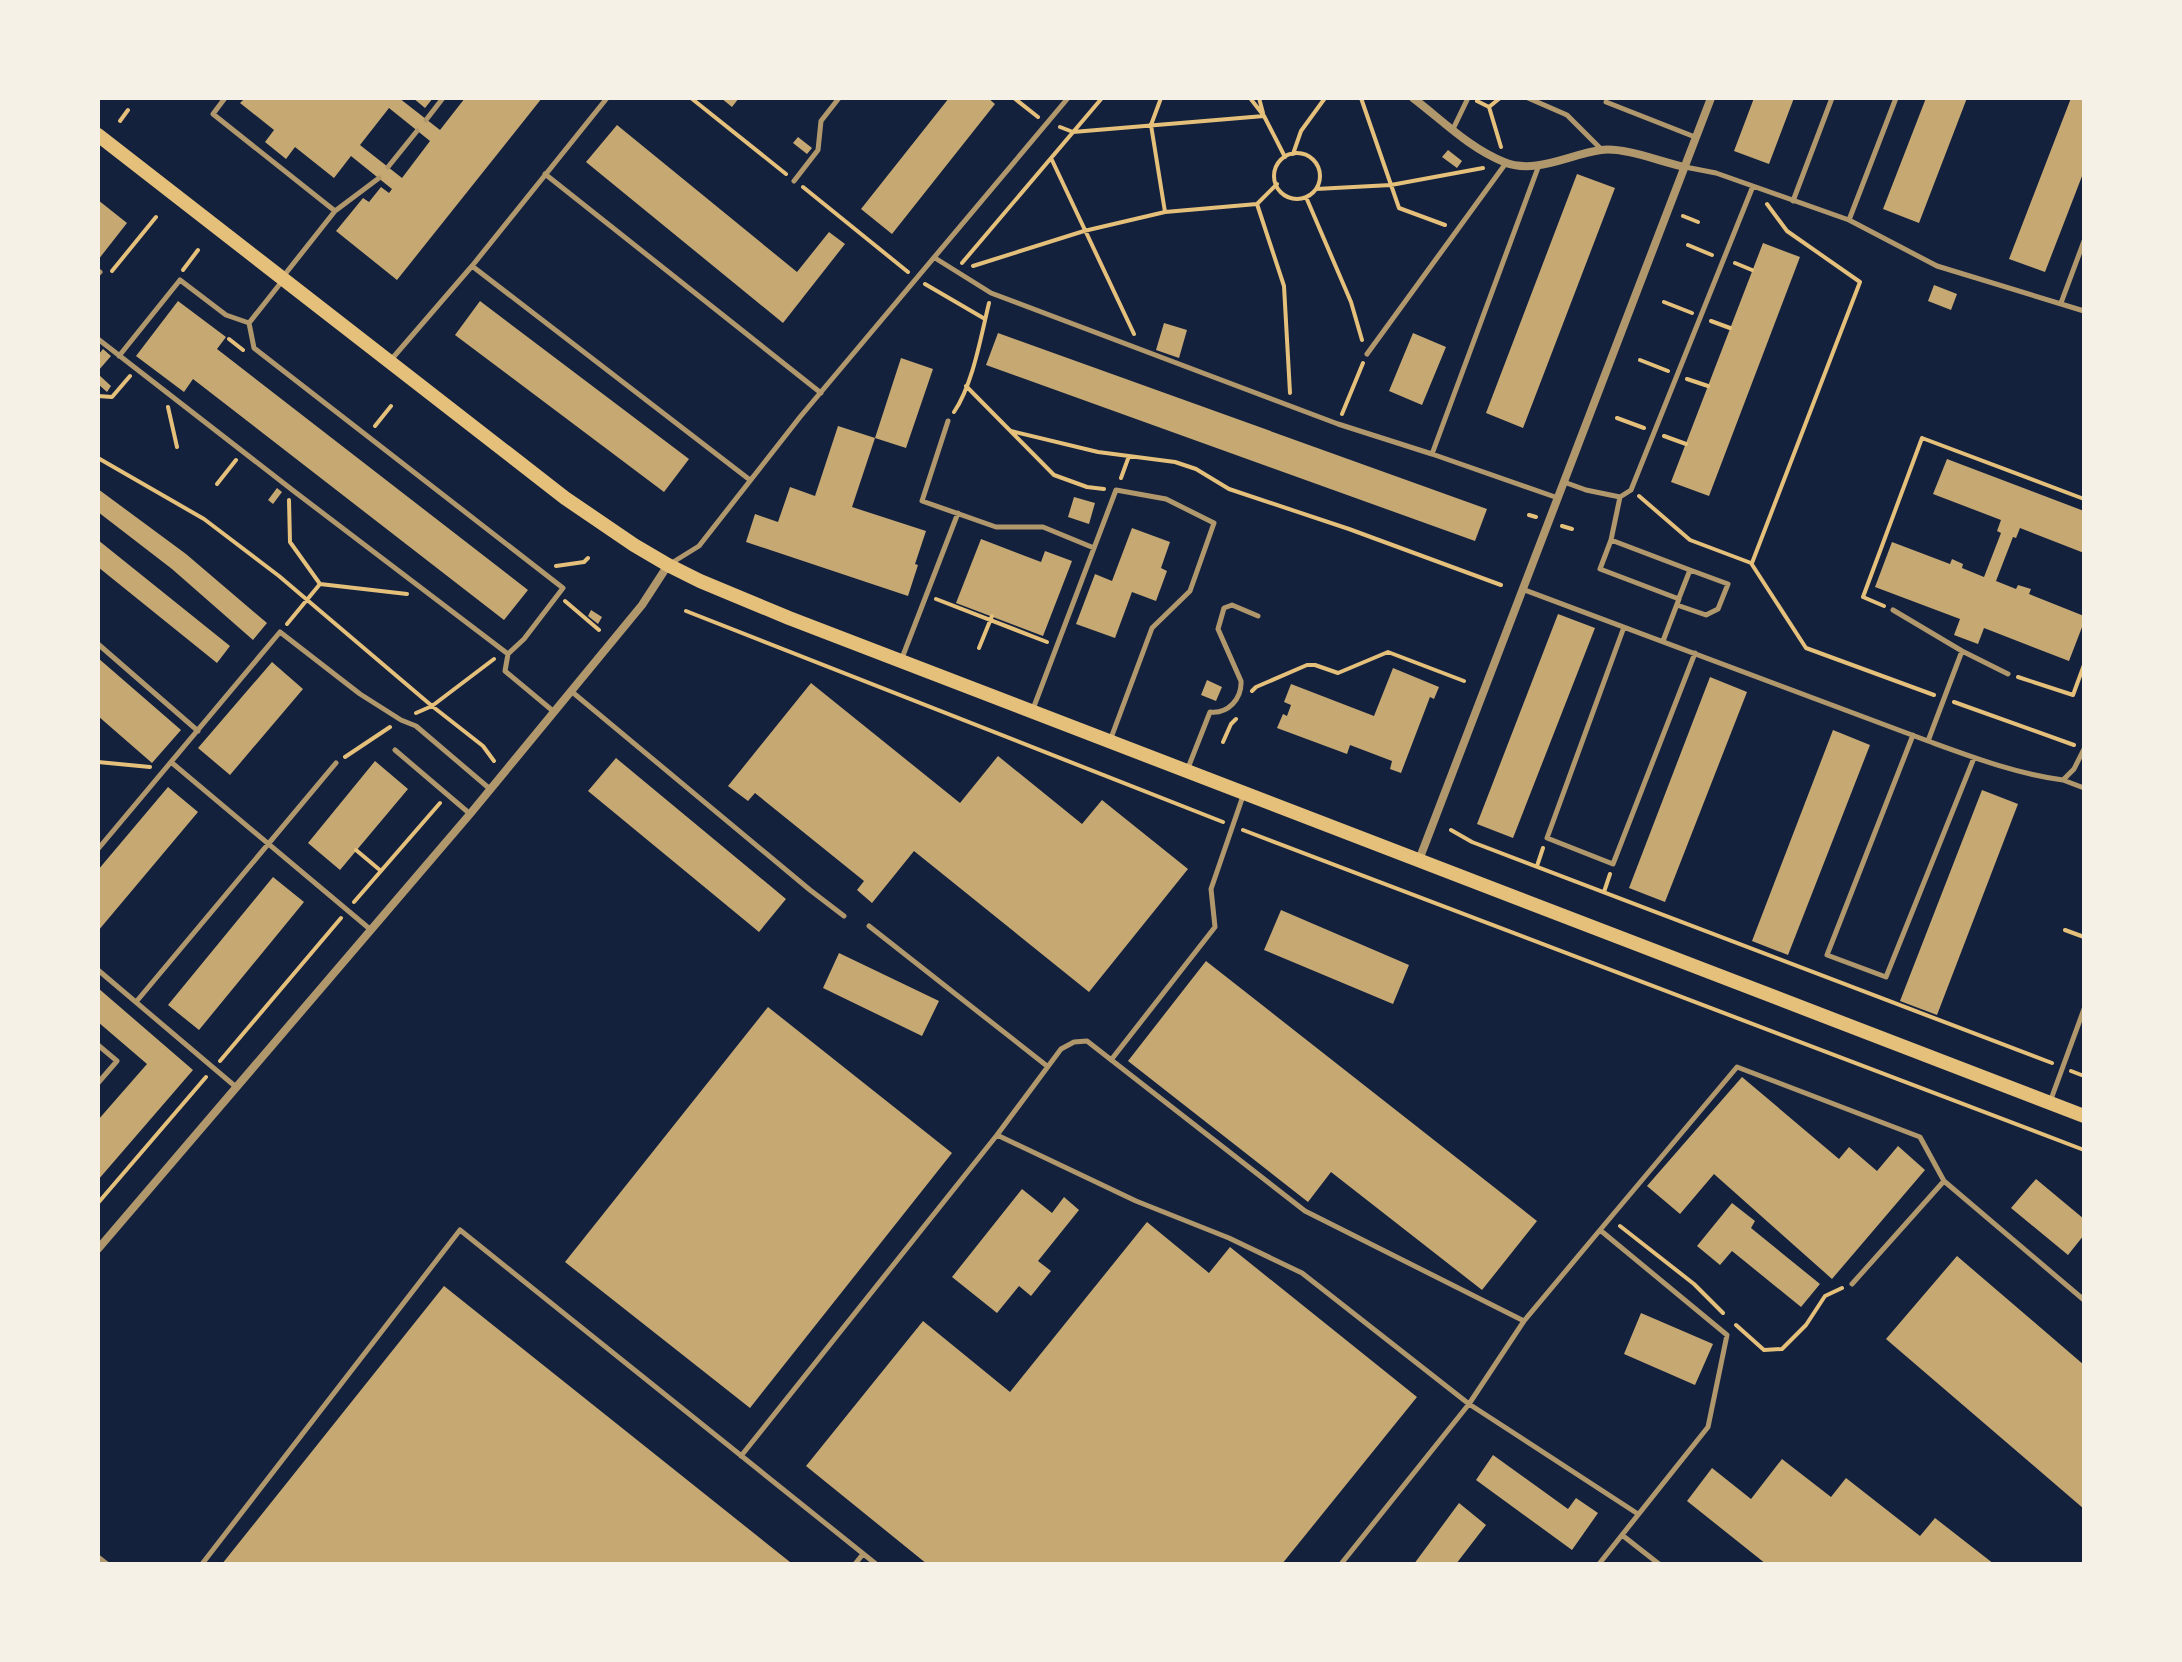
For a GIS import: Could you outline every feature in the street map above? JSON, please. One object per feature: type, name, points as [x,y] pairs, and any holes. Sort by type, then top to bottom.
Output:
[{"type":"main road","points":[[98,135],[565,498],[634,545],[700,581],[2084,1116]]},
{"type":"street","points":[[1413,98],[1478,149],[1506,163],[1539,164],[1601,150],[1617,150],[1685,167]]},
{"type":"street","points":[[1419,860],[1711,98]]},
{"type":"street","points":[[98,1249],[490,790],[642,605],[668,565]]},
{"type":"lane","points":[[225,98],[213,114],[335,211]]},
{"type":"lane","points":[[426,120],[443,98]]},
{"type":"lane","points":[[389,361],[472,266],[607,98]]},
{"type":"lane","points":[[794,181],[818,150],[821,121],[839,98]]},
{"type":"lane","points":[[668,565],[699,546],[821,393],[1068,98]]},
{"type":"lane","points":[[1453,130],[1469,98]]},
{"type":"lane","points":[[1528,98],[1567,115],[1601,150]]},
{"type":"lane","points":[[1793,201],[1832,98]]},
{"type":"lane","points":[[1849,220],[1896,98]]},
{"type":"lane","points":[[1606,102],[1696,137]]},
{"type":"lane","points":[[388,167],[417,131]]},
{"type":"lane","points":[[1367,354],[1506,163]]},
{"type":"lane","points":[[1432,454],[1539,164]]},
{"type":"lane","points":[[1685,167],[1716,173],[1849,220],[1937,266],[2084,311]]},
{"type":"lane","points":[[545,174],[821,393]]},
{"type":"lane","points":[[379,178],[335,211],[249,323],[254,348],[563,588],[524,639],[508,654],[505,671],[554,712]]},
{"type":"lane","points":[[1564,482],[1620,497],[1631,490],[1753,186]]},
{"type":"lane","points":[[2061,303],[2084,241]]},
{"type":"lane","points":[[935,258],[991,293],[1338,424],[1558,498]]},
{"type":"lane","points":[[472,266],[750,480]]},
{"type":"lane","points":[[119,356],[180,280],[226,315],[249,323]]},
{"type":"lane","points":[[98,339],[508,654]]},
{"type":"lane","points":[[948,421],[922,501],[996,527],[1043,527],[1094,548]]},
{"type":"lane","points":[[1033,710],[1116,490],[1166,499],[1214,523],[1190,591],[1152,628],[1110,740]]},
{"type":"lane","points":[[1611,540],[1728,584],[1718,609],[1706,615],[1600,569],[1611,540],[1620,497]]},
{"type":"lane","points":[[901,660],[958,513]]},
{"type":"lane","points":[[1663,641],[1690,570]]},
{"type":"lane","points":[[1522,589],[1974,758],[2084,788]]},
{"type":"lane","points":[[1187,770],[1210,712],[1220,713],[1228,709],[1241,688],[1241,681],[1218,629],[1224,608],[1232,605],[1258,616]]},
{"type":"lane","points":[[1893,610],[2008,674]]},
{"type":"lane","points":[[1624,627],[1547,838],[1613,864],[1695,653]]},
{"type":"lane","points":[[98,849],[280,632],[360,694],[416,726],[490,790]]},
{"type":"lane","points":[[98,644],[198,731]]},
{"type":"lane","points":[[1928,741],[1962,651]]},
{"type":"lane","points":[[571,691],[844,916]]},
{"type":"lane","points":[[1913,735],[1827,955],[1886,977],[1974,758]]},
{"type":"lane","points":[[2063,780],[2074,769],[2084,749]]},
{"type":"lane","points":[[395,750],[470,814]]},
{"type":"lane","points":[[171,762],[372,931]]},
{"type":"lane","points":[[136,1002],[336,763]]},
{"type":"lane","points":[[1111,1060],[1215,927],[1211,889],[1244,792]]},
{"type":"lane","points":[[869,926],[1047,1066]]},
{"type":"lane","points":[[98,970],[237,1088]]},
{"type":"lane","points":[[2050,1103],[2084,1009]]},
{"type":"lane","points":[[741,1456],[997,1135],[1047,1066],[1061,1049],[1074,1042],[1087,1041],[1305,1211],[1524,1321]]},
{"type":"lane","points":[[98,1045],[117,1061],[98,1083]]},
{"type":"lane","points":[[1341,1564],[1469,1404],[1524,1321],[1737,1067],[1920,1137],[1944,1181],[2084,1300]]},
{"type":"lane","points":[[997,1135],[1136,1201],[1229,1238],[1302,1273],[1469,1404],[1638,1514]]},
{"type":"lane","points":[[1852,1284],[1944,1181]]},
{"type":"lane","points":[[202,1564],[460,1230],[876,1564]]},
{"type":"lane","points":[[1599,1564],[1708,1427],[1727,1335],[1600,1230]]},
{"type":"lane","points":[[1622,1535],[1659,1564]]},
{"type":"lane","points":[[855,1564],[863,1554]]},
{"type":"lane","points":[[98,1557],[107,1564]]},
{"type":"path","points":[[691,98],[918,279],[985,319]]},
{"type":"path","points":[[1014,98],[1049,124],[1073,132],[1264,116]]},
{"type":"path","points":[[955,271],[1102,98]]},
{"type":"path","points":[[1161,98],[1151,125],[1165,212]]},
{"type":"path","points":[[1250,98],[1264,116],[1285,157]]},
{"type":"path","points":[[1259,98],[1264,116]]},
{"type":"path","points":[[1293,154],[1301,131],[1325,98]]},
{"type":"path","points":[[1361,98],[1399,208],[1457,230]]},
{"type":"path","points":[[1316,189],[1391,185],[1506,163],[1489,107],[1469,98]]},
{"type":"path","points":[[1489,107],[1500,98]]},
{"type":"path","points":[[120,121],[128,110]]},
{"type":"path","points":[[1293,154],[1305,154],[1317,164],[1320,179],[1316,189],[1306,197],[1283,194],[1277,184],[1277,165],[1293,154]]},
{"type":"path","points":[[1051,158],[1142,350]]},
{"type":"path","points":[[955,271],[1084,231],[1165,212],[1257,204],[1277,184]]},
{"type":"path","points":[[1751,563],[1860,282],[1787,231],[1753,186]]},
{"type":"path","points":[[1306,197],[1351,302],[1367,354],[1338,424]]},
{"type":"path","points":[[1257,204],[1284,286],[1291,405]]},
{"type":"path","points":[[1683,216],[1698,222]]},
{"type":"path","points":[[99,273],[113,270],[156,217]]},
{"type":"path","points":[[1688,245],[1752,270]]},
{"type":"path","points":[[180,280],[179,275],[198,250]]},
{"type":"path","points":[[948,421],[959,405],[977,354],[991,293]]},
{"type":"path","points":[[1664,302],[1730,328]]},
{"type":"path","points":[[1640,360],[1708,386]]},
{"type":"path","points":[[98,396],[112,397],[135,369]]},
{"type":"path","points":[[966,386],[1054,475],[1087,487],[1116,490],[1129,456]]},
{"type":"path","points":[[367,435],[391,406]]},
{"type":"path","points":[[167,410],[177,447]]},
{"type":"path","points":[[1617,418],[1686,444]]},
{"type":"path","points":[[1011,431],[1098,452],[1175,462],[1196,469],[1229,489],[1501,585]]},
{"type":"path","points":[[1893,610],[1863,597],[1922,438],[2084,499]]},
{"type":"path","points":[[217,484],[242,451]]},
{"type":"path","points":[[98,458],[204,519],[483,746],[494,761]]},
{"type":"path","points":[[1631,490],[1690,540],[1751,563],[1806,648],[2084,749]]},
{"type":"path","points":[[288,501],[290,542],[320,584],[433,598]]},
{"type":"path","points":[[1529,515],[1536,517]]},
{"type":"path","points":[[1562,526],[1572,529]]},
{"type":"path","points":[[544,572],[548,567],[584,562],[588,558]]},
{"type":"path","points":[[280,632],[320,584]]},
{"type":"path","points":[[558,595],[599,630]]},
{"type":"path","points":[[926,596],[991,618],[1057,646]]},
{"type":"path","points":[[686,611],[1232,826],[2084,1150]]},
{"type":"path","points":[[979,648],[991,618]]},
{"type":"path","points":[[1249,700],[1254,688],[1307,665],[1338,673],[1388,652],[1464,681]]},
{"type":"path","points":[[336,763],[401,720],[432,706],[493,659],[508,654]]},
{"type":"path","points":[[2008,674],[2073,695],[2084,665]]},
{"type":"path","points":[[1223,742],[1231,724],[1240,716]]},
{"type":"path","points":[[98,762],[152,767],[162,773]]},
{"type":"path","points":[[98,1203],[447,794]]},
{"type":"path","points":[[1451,830],[1472,842],[2084,1076]]},
{"type":"path","points":[[1537,866],[1547,838]]},
{"type":"path","points":[[356,850],[381,871]]},
{"type":"path","points":[[1604,892],[1613,864]]},
{"type":"path","points":[[2065,930],[2084,937]]},
{"type":"path","points":[[1610,1218],[1694,1284],[1726,1316]]},
{"type":"path","points":[[1735,1324],[1764,1350],[1782,1349],[1806,1325],[1825,1296],[1852,1284]]},
{"type":"building","points":[[245,98],[399,98],[440,130],[465,98],[542,98],[397,280],[336,231],[363,198],[369,202],[381,187],[389,193],[392,189],[351,156],[334,178],[295,147],[286,159],[265,142],[274,130],[240,103]],"holes":[[[389,108],[430,141],[402,178],[360,145]]]},
{"type":"building","points":[[413,98],[433,98],[425,108]]},
{"type":"building","points":[[721,98],[739,98],[732,107]]},
{"type":"building","points":[[949,98],[988,98],[995,104],[892,234],[861,209]]},
{"type":"building","points":[[1754,98],[1794,98],[1769,164],[1734,151]]},
{"type":"building","points":[[1926,98],[1967,98],[1919,223],[1883,209]]},
{"type":"building","points":[[2071,98],[2084,98],[2084,171],[2045,272],[2009,259]]},
{"type":"building","points":[[617,125],[797,272],[829,232],[845,244],[783,323],[586,162]]},
{"type":"building","points":[[798,137],[812,148],[807,154],[793,143]]},
{"type":"building","points":[[1448,150],[1462,161],[1457,168],[1442,157]]},
{"type":"building","points":[[1577,174],[1615,188],[1523,428],[1486,413]]},
{"type":"building","points":[[98,200],[127,223],[98,260]]},
{"type":"building","points":[[1763,243],[1800,257],[1709,496],[1671,482]]},
{"type":"building","points":[[1934,285],[1957,294],[1951,310],[1928,301]]},
{"type":"building","points":[[178,301],[226,337],[217,349],[528,590],[504,620],[193,379],[184,392],[136,356]]},
{"type":"building","points":[[480,301],[689,459],[664,492],[455,335]]},
{"type":"building","points":[[1164,323],[1187,330],[1179,358],[1156,350]]},
{"type":"building","points":[[998,333],[1487,509],[1475,541],[986,365]]},
{"type":"building","points":[[1413,333],[1446,347],[1422,405],[1389,391]]},
{"type":"building","points":[[103,349],[111,356],[98,371],[98,355]]},
{"type":"building","points":[[901,358],[933,369],[906,448],[875,438]]},
{"type":"building","points":[[98,374],[111,386],[107,392],[98,384]]},
{"type":"building","points":[[838,426],[875,438],[852,507],[926,531],[908,596],[746,542],[755,514],[778,522],[790,487],[815,496]]},
{"type":"building","points":[[1947,459],[2084,511],[2084,553],[2020,528],[2016,538],[2013,537],[1996,581],[2016,589],[2018,585],[2031,589],[2029,594],[2084,616],[2069,661],[1984,628],[1978,644],[1954,635],[1960,619],[1875,587],[1892,542],[1950,564],[1952,559],[1963,564],[1962,568],[1984,577],[2001,533],[1997,531],[2001,520],[1933,494]]},
{"type":"building","points":[[277,488],[282,492],[273,504],[268,500]]},
{"type":"building","points":[[98,489],[186,554],[267,623],[253,640],[172,569],[98,512]]},
{"type":"building","points":[[1074,497],[1095,503],[1089,524],[1068,517]]},
{"type":"building","points":[[1132,528],[1170,542],[1161,568],[1167,571],[1156,601],[1132,592],[1115,638],[1076,624],[1095,574],[1112,581]]},
{"type":"building","points":[[981,539],[1041,562],[1045,551],[1072,561],[1043,636],[956,603]]},
{"type":"building","points":[[98,540],[230,646],[217,663],[98,567]]},
{"type":"building","points":[[591,610],[602,617],[598,624],[588,616]]},
{"type":"building","points":[[1558,614],[1595,628],[1513,838],[1477,824]]},
{"type":"building","points":[[98,658],[181,730],[152,763],[98,716]]},
{"type":"building","points":[[272,662],[303,689],[230,775],[198,748]]},
{"type":"building","points":[[1393,668],[1439,687],[1434,699],[1430,697],[1401,773],[1390,769],[1392,761],[1350,745],[1347,754],[1277,728],[1291,705],[1284,702],[1291,684],[1374,716]]},
{"type":"building","points":[[1710,677],[1747,692],[1665,902],[1629,888]]},
{"type":"building","points":[[1207,680],[1222,687],[1216,701],[1201,695]]},
{"type":"building","points":[[811,683],[960,803],[998,756],[1082,824],[1102,800],[1188,869],[1089,992],[914,851],[872,903],[857,890],[864,881],[755,793],[748,801],[728,786]]},
{"type":"building","points":[[1833,730],[1870,745],[1788,955],[1752,941]]},
{"type":"building","points":[[616,758],[786,899],[759,932],[588,791]]},
{"type":"building","points":[[375,761],[408,789],[340,870],[308,843]]},
{"type":"building","points":[[168,787],[198,812],[98,931],[98,870]]},
{"type":"building","points":[[1982,790],[2018,804],[1937,1015],[1900,1001]]},
{"type":"building","points":[[273,877],[304,902],[199,1030],[168,1005]]},
{"type":"building","points":[[1281,910],[1409,965],[1393,1004],[1264,950]]},
{"type":"building","points":[[839,953],[939,1001],[922,1036],[823,988]]},
{"type":"building","points":[[1206,961],[1537,1221],[1482,1290],[1331,1172],[1308,1202],[1128,1061]]},
{"type":"building","points":[[98,988],[193,1070],[98,1180],[98,1120],[147,1064],[98,1022]]},
{"type":"building","points":[[768,1007],[952,1153],[750,1408],[565,1262]]},
{"type":"building","points":[[1742,1077],[1839,1159],[1849,1147],[1877,1171],[1898,1146],[1925,1170],[1832,1279],[1714,1174],[1680,1214],[1647,1186]]},
{"type":"building","points":[[2036,1179],[2084,1219],[2084,1235],[2068,1255],[2011,1208]]},
{"type":"building","points":[[1022,1189],[1052,1213],[1064,1197],[1079,1210],[1038,1261],[1051,1271],[1031,1296],[1019,1286],[997,1313],[952,1277]]},
{"type":"building","points":[[1732,1203],[1755,1221],[1751,1228],[1820,1284],[1801,1307],[1732,1251],[1720,1265],[1697,1246]]},
{"type":"building","points":[[1147,1222],[1209,1273],[1230,1247],[1417,1397],[1282,1564],[927,1564],[806,1466],[923,1321],[1010,1392]]},
{"type":"building","points":[[1957,1256],[2084,1365],[2084,1509],[1886,1339]]},
{"type":"building","points":[[444,1286],[790,1562],[222,1564]]},
{"type":"building","points":[[1641,1313],[1713,1344],[1695,1385],[1624,1354]]},
{"type":"building","points":[[1493,1455],[1568,1509],[1576,1498],[1598,1513],[1572,1550],[1476,1480]]},
{"type":"building","points":[[1782,1459],[1831,1497],[1846,1478],[1920,1536],[1935,1518],[1994,1564],[1766,1564],[1687,1501],[1712,1468],[1751,1499]]},
{"type":"building","points":[[1459,1503],[1486,1525],[1456,1564],[1414,1564]]}]
